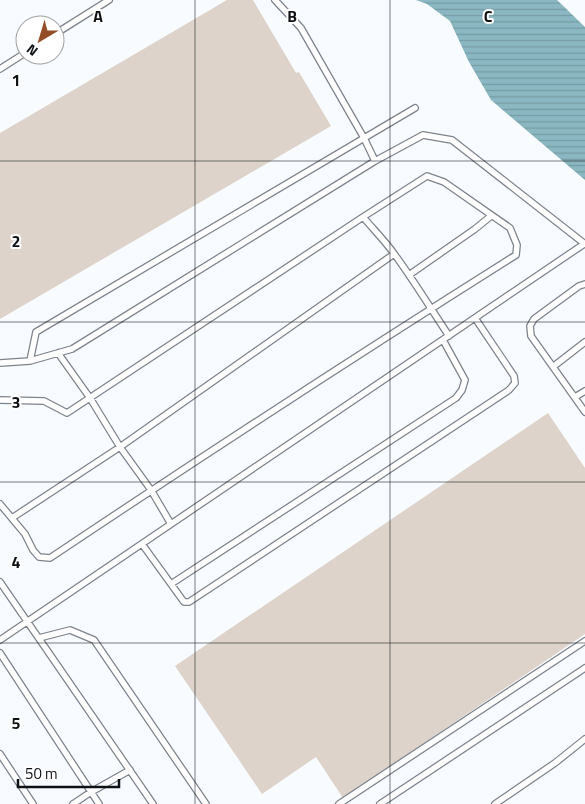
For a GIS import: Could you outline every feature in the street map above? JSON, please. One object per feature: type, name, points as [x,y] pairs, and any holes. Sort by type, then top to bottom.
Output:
[{"type":"lane","points":[[65,28],[110,0]]},
{"type":"lane","points":[[275,0],[301,28],[364,138],[375,161]]},
{"type":"lane","points":[[0,68],[15,59]]},
{"type":"lane","points":[[30,361],[36,332],[415,108]]},
{"type":"lane","points":[[0,363],[30,361],[72,349],[375,161],[424,135],[452,140],[585,244],[0,640]]},
{"type":"lane","points":[[0,400],[44,401],[67,413],[427,176],[444,182],[510,228],[517,245],[516,255],[151,490],[50,558],[39,557],[25,534],[0,504]]},
{"type":"lane","points":[[409,274],[475,230],[491,216]]},
{"type":"lane","points":[[363,217],[409,274],[449,336]]},
{"type":"lane","points":[[12,518],[120,448],[394,254]]},
{"type":"lane","points":[[585,284],[579,286],[549,308],[534,320],[530,326],[531,336],[585,412]]},
{"type":"lane","points":[[142,544],[184,602],[189,602],[509,390],[514,383],[514,376],[475,318]]},
{"type":"lane","points":[[171,584],[456,398],[462,390],[465,380],[443,340]]},
{"type":"lane","points":[[554,366],[585,342]]},
{"type":"lane","points":[[58,353],[90,398],[120,448],[151,490],[171,524]]},
{"type":"lane","points":[[575,398],[585,391]]},
{"type":"lane","points":[[0,582],[153,804]]},
{"type":"lane","points":[[39,638],[70,630],[94,640],[206,804]]},
{"type":"lane","points":[[339,804],[585,641]]},
{"type":"lane","points":[[0,653],[99,804]]},
{"type":"lane","points":[[380,804],[585,668]]},
{"type":"lane","points":[[494,804],[554,763],[585,739]]},
{"type":"lane","points":[[0,754],[33,804]]},
{"type":"lane","points":[[73,804],[130,770]]},
{"type":"water","points":[[416,0],[557,0],[585,27],[585,180],[491,100],[469,62],[450,21],[427,4]]},
{"type":"building","points":[[227,0],[253,0],[296,73],[299,72],[331,126],[0,319],[0,133]]},
{"type":"building","points":[[548,413],[585,468],[585,634],[343,798],[316,757],[262,794],[175,666]]}]
